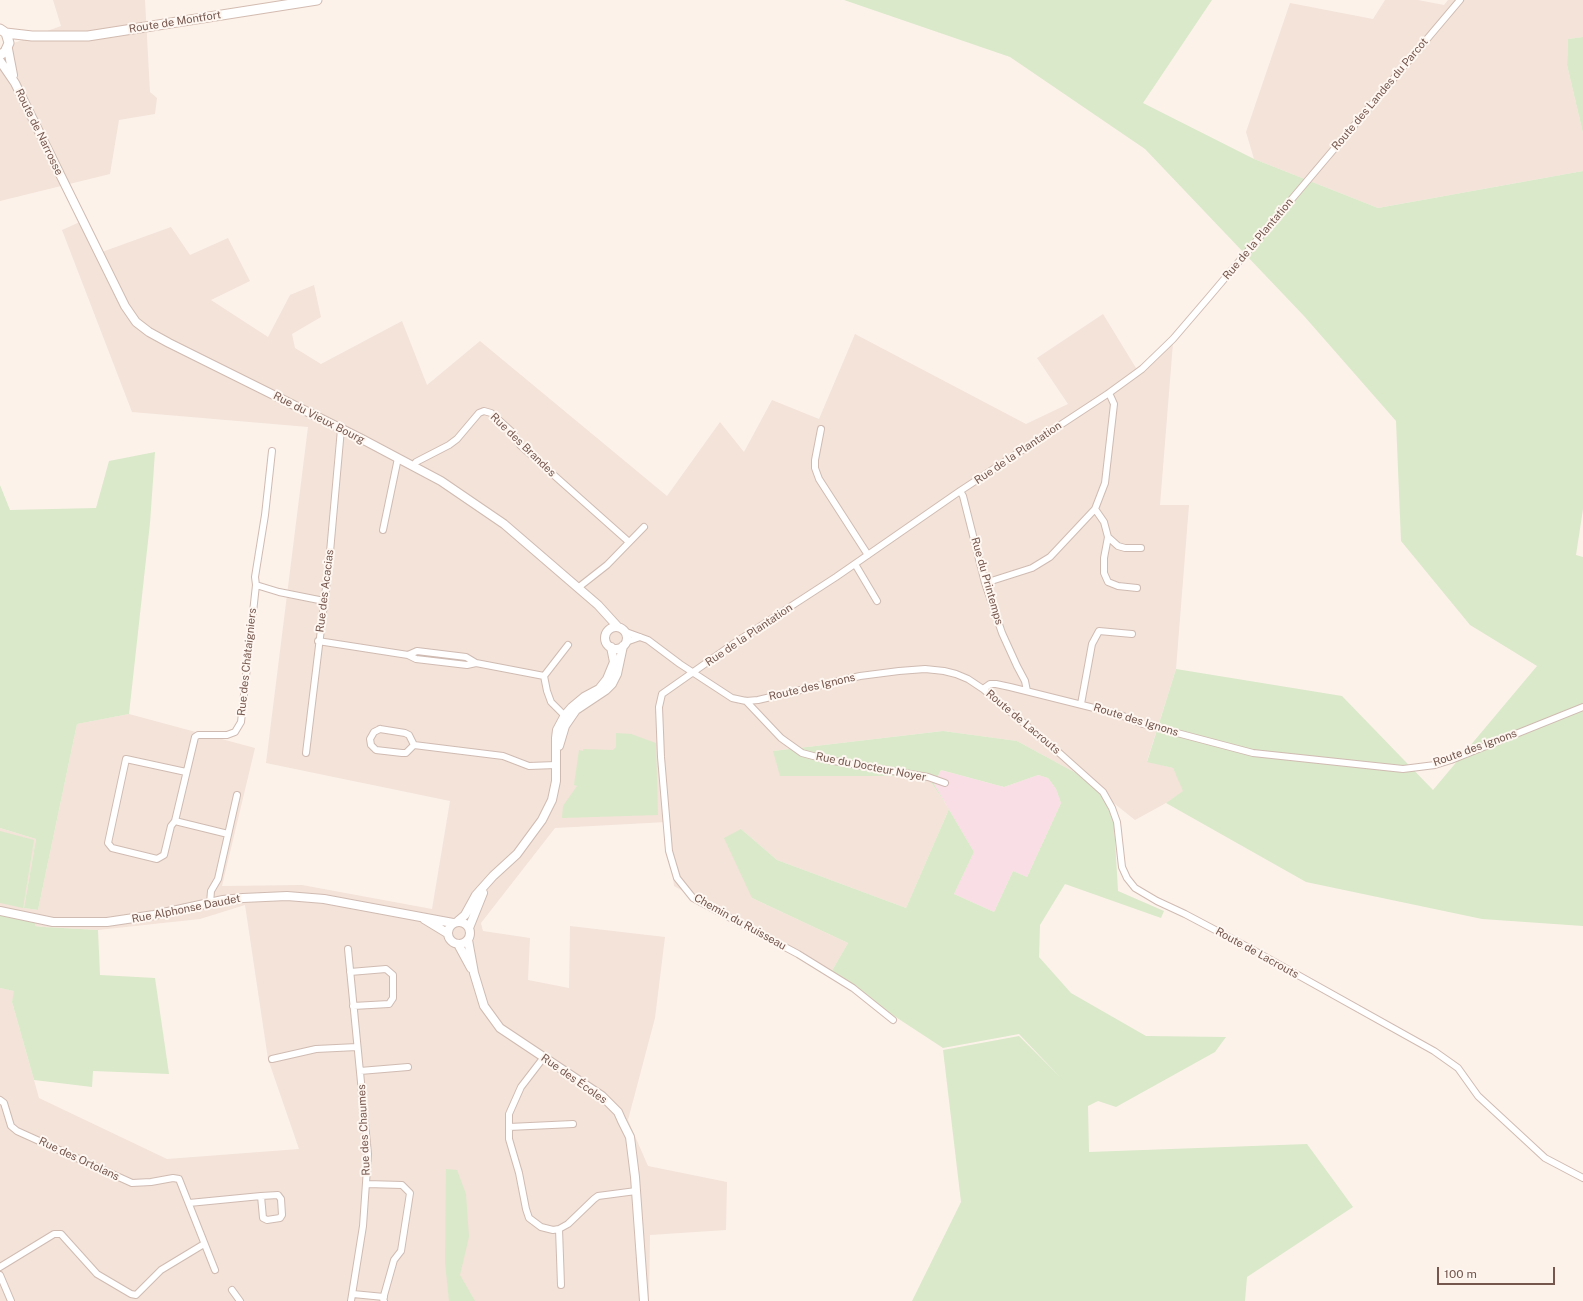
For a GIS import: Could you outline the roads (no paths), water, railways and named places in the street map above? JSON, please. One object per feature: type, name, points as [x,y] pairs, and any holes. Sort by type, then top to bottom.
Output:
[{"type":"main road","name":"Route de Montfort","points":[[3,31],[32,36],[88,36],[317,0]]},
{"type":"main road","points":[[3,31],[9,39],[8,47]]},
{"type":"main road","name":"Route de Montfort","points":[[0,55],[17,41],[32,36]]},
{"type":"street","name":"Route des Landes du Parcot","points":[[1301,188],[1460,0]]},
{"type":"street","name":"Route de Narrosse","points":[[8,47],[9,62],[15,83]]},
{"type":"street","name":"Route de Narrosse","points":[[0,61],[15,83],[62,180]]},
{"type":"street","name":"Rue du Vieux Bourg","points":[[62,180],[125,306],[136,322],[149,332],[170,343],[441,481],[504,524],[579,587],[618,627]]},
{"type":"street","name":"Rue de la Plantation","points":[[694,672],[736,642],[1109,393],[1142,369],[1172,339],[1301,188]]},
{"type":"street","points":[[985,583],[1032,568],[1050,557],[1095,509],[1104,483],[1114,404],[1109,393]]},
{"type":"street","name":"Rue des Brandes","points":[[414,466],[416,462],[449,445],[457,439],[479,413],[491,413],[512,432],[520,445],[629,542]]},
{"type":"street","name":"Rue des Acacias","points":[[306,752],[318,641],[329,563],[341,429]]},
{"type":"street","points":[[821,429],[815,460],[815,468],[819,480],[868,555]]},
{"type":"street","points":[[272,451],[265,515],[255,577],[256,585],[279,592],[324,601]]},
{"type":"street","points":[[384,530],[398,458]]},
{"type":"street","name":"Rue du Printemps","points":[[960,492],[965,504],[985,583],[1002,633],[1016,666],[1025,681],[1027,691]]},
{"type":"street","points":[[1095,509],[1104,522],[1108,537],[1104,558],[1104,573],[1108,582],[1118,586],[1137,588]]},
{"type":"street","points":[[579,587],[607,565],[644,527]]},
{"type":"street","points":[[1108,537],[1118,546],[1125,548],[1141,548]]},
{"type":"street","points":[[855,564],[877,601]]},
{"type":"street","name":"Rue des Châtaigniers","points":[[186,772],[126,759],[108,843],[112,848],[157,859],[164,856],[171,826],[175,821],[186,772],[190,764],[195,738],[198,735],[227,735],[235,732],[241,722],[256,585]]},
{"type":"street","points":[[455,922],[464,922],[469,928],[470,934],[468,940],[461,944],[449,940],[447,933],[448,927],[455,922],[465,915],[476,896],[517,854],[531,837],[542,820],[552,800],[556,760],[567,718],[577,702],[595,692],[608,679],[614,662],[611,647],[606,639],[608,631],[598,605]]},
{"type":"street","points":[[608,631],[612,628],[618,627],[626,632],[648,640],[680,664],[694,672]]},
{"type":"street","points":[[1081,704],[1092,644],[1099,631],[1132,634]]},
{"type":"street","points":[[567,718],[612,684],[618,670],[627,637],[626,632]]},
{"type":"street","points":[[611,647],[617,648],[640,637]]},
{"type":"street","points":[[318,641],[408,655],[417,651],[466,658],[476,663],[544,676]]},
{"type":"street","points":[[567,718],[551,702],[544,676],[568,645]]},
{"type":"street","name":"Route des Ignons","points":[[694,672],[732,698],[746,701],[758,700],[860,676],[925,669],[944,671],[968,679],[983,689],[990,684],[996,684],[1027,691],[1118,714],[1143,724],[1253,753],[1404,769],[1435,765],[1451,760],[1583,707]]},
{"type":"street","name":"Chemin du Ruisseau","points":[[694,672],[662,694],[659,707],[661,757],[669,851],[677,878],[693,898],[798,954],[853,988],[893,1020]]},
{"type":"street","name":"Route de Lacrouts","points":[[983,689],[1056,750],[1102,792],[1112,808],[1117,822],[1122,867],[1127,878],[1135,888],[1157,901],[1253,950],[1434,1051],[1458,1068],[1478,1096],[1545,1158],[1583,1178]]},
{"type":"street","name":"Rue du Docteur Noyer","points":[[746,701],[780,738],[802,753],[828,760],[928,777],[945,784]]},
{"type":"street","points":[[414,745],[409,735],[404,733],[380,730],[374,732],[370,738],[371,745],[376,750],[402,753],[406,752],[414,745],[503,756],[529,766],[556,760]]},
{"type":"street","points":[[210,903],[211,891],[218,878],[237,795]]},
{"type":"street","points":[[175,821],[228,834]]},
{"type":"street","points":[[469,928],[487,884]]},
{"type":"street","name":"Rue Alphonse Daudet","points":[[0,911],[53,922],[107,922],[251,897],[304,897],[354,904],[420,917],[455,922]]},
{"type":"street","name":"Rue Alphonse Daudet","points":[[420,917],[447,933]]},
{"type":"street","name":"Rue des Écoles","points":[[468,940],[474,973],[484,1006],[500,1028],[602,1096],[618,1112],[630,1137],[636,1191],[644,1301]]},
{"type":"street","name":"Rue des Écoles","points":[[458,944],[474,973]]},
{"type":"street","name":"Rue des Chaumes","points":[[348,950],[368,1154],[363,1226],[351,1301]]},
{"type":"street","points":[[350,972],[386,969],[392,975],[393,998],[389,1004],[353,1006]]},
{"type":"street","points":[[272,1059],[316,1049],[357,1047]]},
{"type":"street","points":[[544,1057],[521,1087],[509,1114],[509,1139],[519,1173],[529,1218],[541,1227],[553,1230],[559,1229],[568,1224],[598,1196],[636,1191]]},
{"type":"street","points":[[360,1071],[408,1067]]},
{"type":"street","name":"Rue des Ortolans","points":[[0,1100],[4,1103],[11,1126],[17,1131],[132,1183],[151,1182],[173,1178],[179,1179],[189,1202]]},
{"type":"street","points":[[509,1127],[573,1124]]},
{"type":"street","points":[[353,1294],[384,1299],[394,1260],[401,1251],[410,1193],[402,1185],[367,1184]]},
{"type":"street","points":[[216,1270],[204,1244],[189,1202],[262,1196],[278,1195],[281,1199],[282,1215],[280,1218],[267,1220],[263,1218],[262,1196]]},
{"type":"street","points":[[559,1229],[561,1285]]},
{"type":"street","points":[[0,1267],[54,1234],[61,1234],[97,1274],[131,1294],[136,1294],[161,1270],[204,1244]]},
{"type":"street","points":[[0,1275],[11,1301]]},
{"type":"street","points":[[232,1290],[240,1301]]}]
